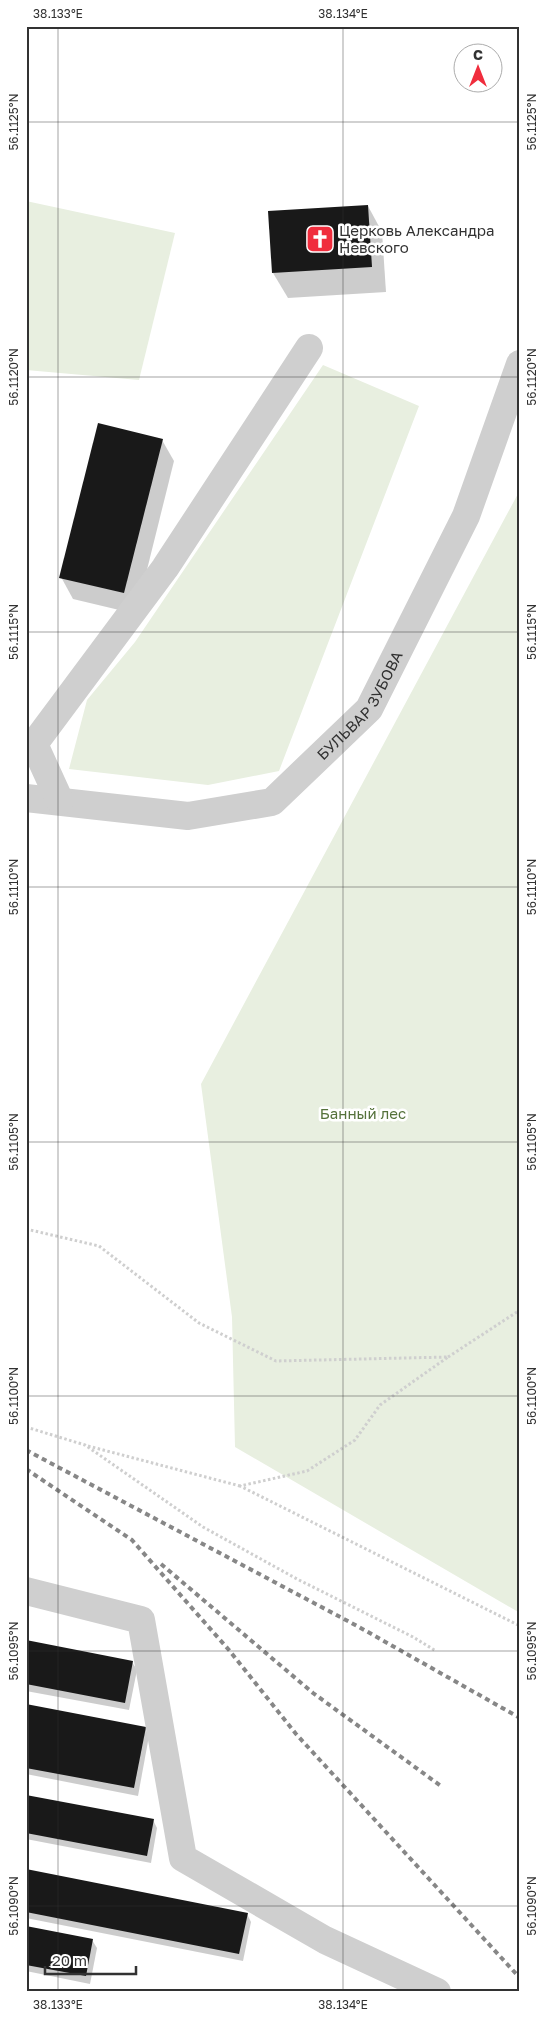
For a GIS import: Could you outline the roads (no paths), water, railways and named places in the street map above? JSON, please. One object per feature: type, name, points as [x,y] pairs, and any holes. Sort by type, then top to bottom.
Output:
[{"type":"street","points":[[60,801],[34,744],[165,568],[310,348]]},
{"type":"street","name":"БУЛЬВАР ЗУБОВА","points":[[26,798],[188,816],[272,802],[369,710],[466,516],[511,414],[520,364]]},
{"type":"street","points":[[26,1591],[141,1620],[183,1858],[325,1940],[437,1992]]},
{"type":"railway","points":[[26,1450],[359,1627],[520,1718]]},
{"type":"railway","points":[[26,1469],[132,1540],[229,1650],[296,1734],[519,1977]]},
{"type":"railway","points":[[161,1564],[313,1693],[441,1786]]},
{"type":"place","name":"Церковь Александра Невского","points":[[320,239]]},
{"type":"park label","name":"Банный лес","points":[[363,1113]]}]
